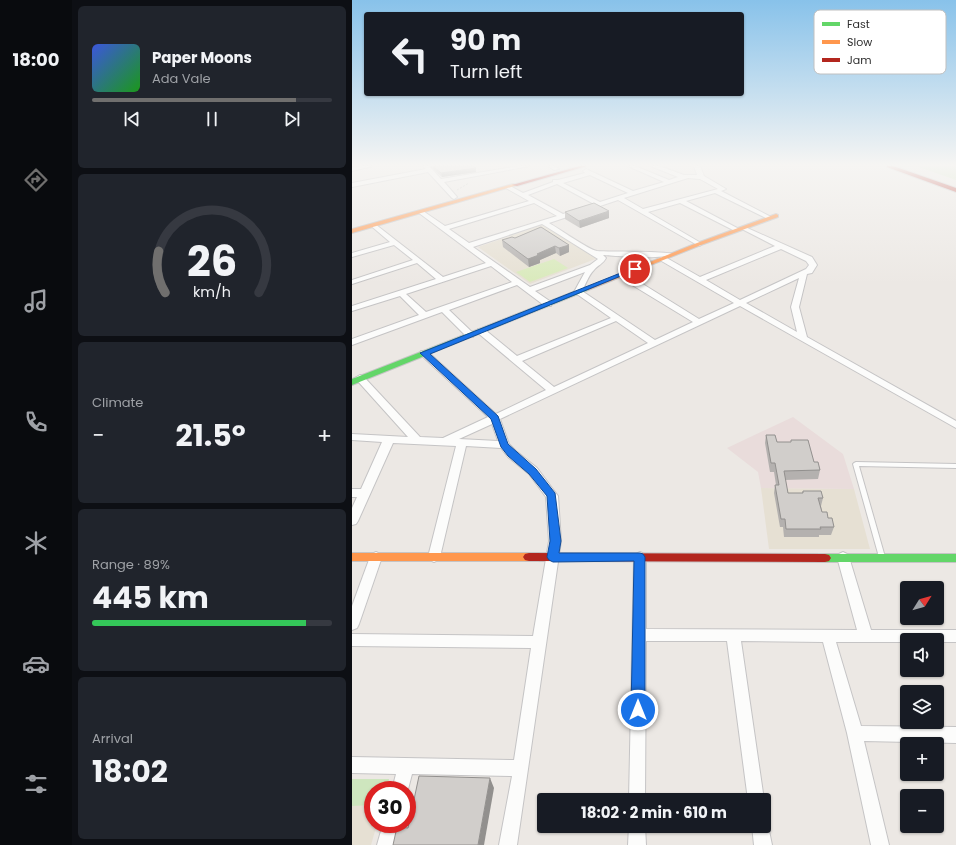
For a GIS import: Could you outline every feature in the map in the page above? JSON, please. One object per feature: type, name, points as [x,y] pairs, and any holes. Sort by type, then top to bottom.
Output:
[{"type":"main road","points":[[352,231],[425,205]]},
{"type":"main road","points":[[397,216],[421,212],[444,205]]},
{"type":"main road","points":[[356,380],[699,244],[773,217]]},
{"type":"main road","points":[[352,226],[375,223]]},
{"type":"main road","points":[[352,557],[956,558]]},
{"type":"street","points":[[444,228],[523,205]]},
{"type":"street","points":[[542,205],[562,216]]},
{"type":"street","points":[[468,246],[595,205]]},
{"type":"street","points":[[633,205],[699,244]]},
{"type":"street","points":[[643,211],[664,205]]},
{"type":"street","points":[[444,442],[741,304],[809,271],[813,265],[809,258],[740,229],[690,205]]},
{"type":"street","points":[[747,205],[773,217]]},
{"type":"street","points":[[421,212],[548,304]]},
{"type":"street","points":[[529,290],[594,266],[600,262],[602,258],[543,222]]},
{"type":"street","points":[[375,223],[395,243],[442,280]]},
{"type":"street","points":[[352,255],[395,243]]},
{"type":"street","points":[[700,280],[781,246]]},
{"type":"street","points":[[596,253],[646,256],[676,253]]},
{"type":"street","points":[[662,259],[956,425]]},
{"type":"street","points":[[352,282],[418,261]]},
{"type":"street","points":[[352,309],[492,263]]},
{"type":"street","points":[[594,266],[585,277],[578,292],[655,344]]},
{"type":"street","points":[[803,339],[795,307],[804,273]]},
{"type":"street","points":[[622,275],[700,323]]},
{"type":"street","points":[[352,342],[518,282]]},
{"type":"street","points":[[401,293],[425,316]]},
{"type":"street","points":[[444,309],[470,335]]},
{"type":"street","points":[[516,360],[617,318]]},
{"type":"street","points":[[481,330],[553,391]]},
{"type":"street","points":[[424,353],[495,418],[504,445],[512,454],[533,471],[552,496],[555,541],[553,557],[508,845]]},
{"type":"street","points":[[356,380],[417,440]]},
{"type":"street","points":[[352,437],[504,445]]},
{"type":"street","points":[[352,521],[390,439]]},
{"type":"street","points":[[434,557],[462,442]]},
{"type":"street","points":[[352,493],[365,493]]},
{"type":"street","points":[[352,624],[376,557]]},
{"type":"street","points":[[637,793],[640,557]]},
{"type":"street","points":[[843,557],[866,636]]},
{"type":"street","points":[[733,635],[755,793]]},
{"type":"street","points":[[639,636],[956,636]]},
{"type":"street","points":[[828,636],[856,733],[880,845]]},
{"type":"street","points":[[352,640],[539,642]]},
{"type":"street","points":[[856,733],[956,735]]},
{"type":"street","points":[[352,765],[521,768]]},
{"type":"street","points":[[402,781],[406,765]]},
{"type":"street","points":[[386,845],[389,833]]},
{"type":"street","points":[[636,845],[637,833]]},
{"type":"street","points":[[761,833],[763,845]]},
{"type":"lane","points":[[882,557],[856,464],[956,466]]},
{"type":"shaded area","points":[[542,225],[598,258],[530,284],[478,247]]},
{"type":"shaded area","points":[[793,417],[843,454],[854,489],[761,488],[758,472],[727,448]]},
{"type":"shaded area","points":[[761,488],[854,489],[870,549],[769,549]]},
{"type":"shaded area","points":[[352,779],[389,779],[388,781],[364,781],[364,833],[374,833],[371,845],[352,845]]},
{"type":"green space","points":[[554,259],[568,268],[530,282],[516,272]]},
{"type":"green space","points":[[352,779],[389,779],[388,781],[364,781],[364,805],[352,806]]},
{"type":"building","points":[[586,205],[599,205],[609,211],[579,221],[565,212]]},
{"type":"building","points":[[541,227],[569,245],[559,248],[555,246],[528,259],[502,240],[512,237],[515,238]]},
{"type":"building","points":[[766,435],[775,435],[777,442],[808,440],[814,462],[818,462],[820,470],[784,471],[788,493],[821,491],[823,498],[818,498],[822,512],[827,512],[828,518],[832,518],[834,527],[820,527],[821,529],[786,529],[785,519],[781,519],[775,485],[779,485],[775,463],[771,463]]},
{"type":"building","points":[[419,776],[490,778],[478,845],[393,845],[396,833],[416,833],[416,790]]},
{"type":"traffic: fast","points":[[352,382],[586,289]]},
{"type":"traffic: fast","points":[[825,558],[956,558]]},
{"type":"traffic: slow","points":[[352,231],[443,205]]},
{"type":"traffic: slow","points":[[586,289],[699,244],[776,216]]},
{"type":"traffic: slow","points":[[352,557],[529,557]]},
{"type":"traffic: jam","points":[[529,557],[825,558]]},
{"type":"route","points":[[635,269],[424,353],[495,418],[504,445],[512,454],[533,471],[552,496],[555,541],[553,557],[640,557],[638,710]]}]
